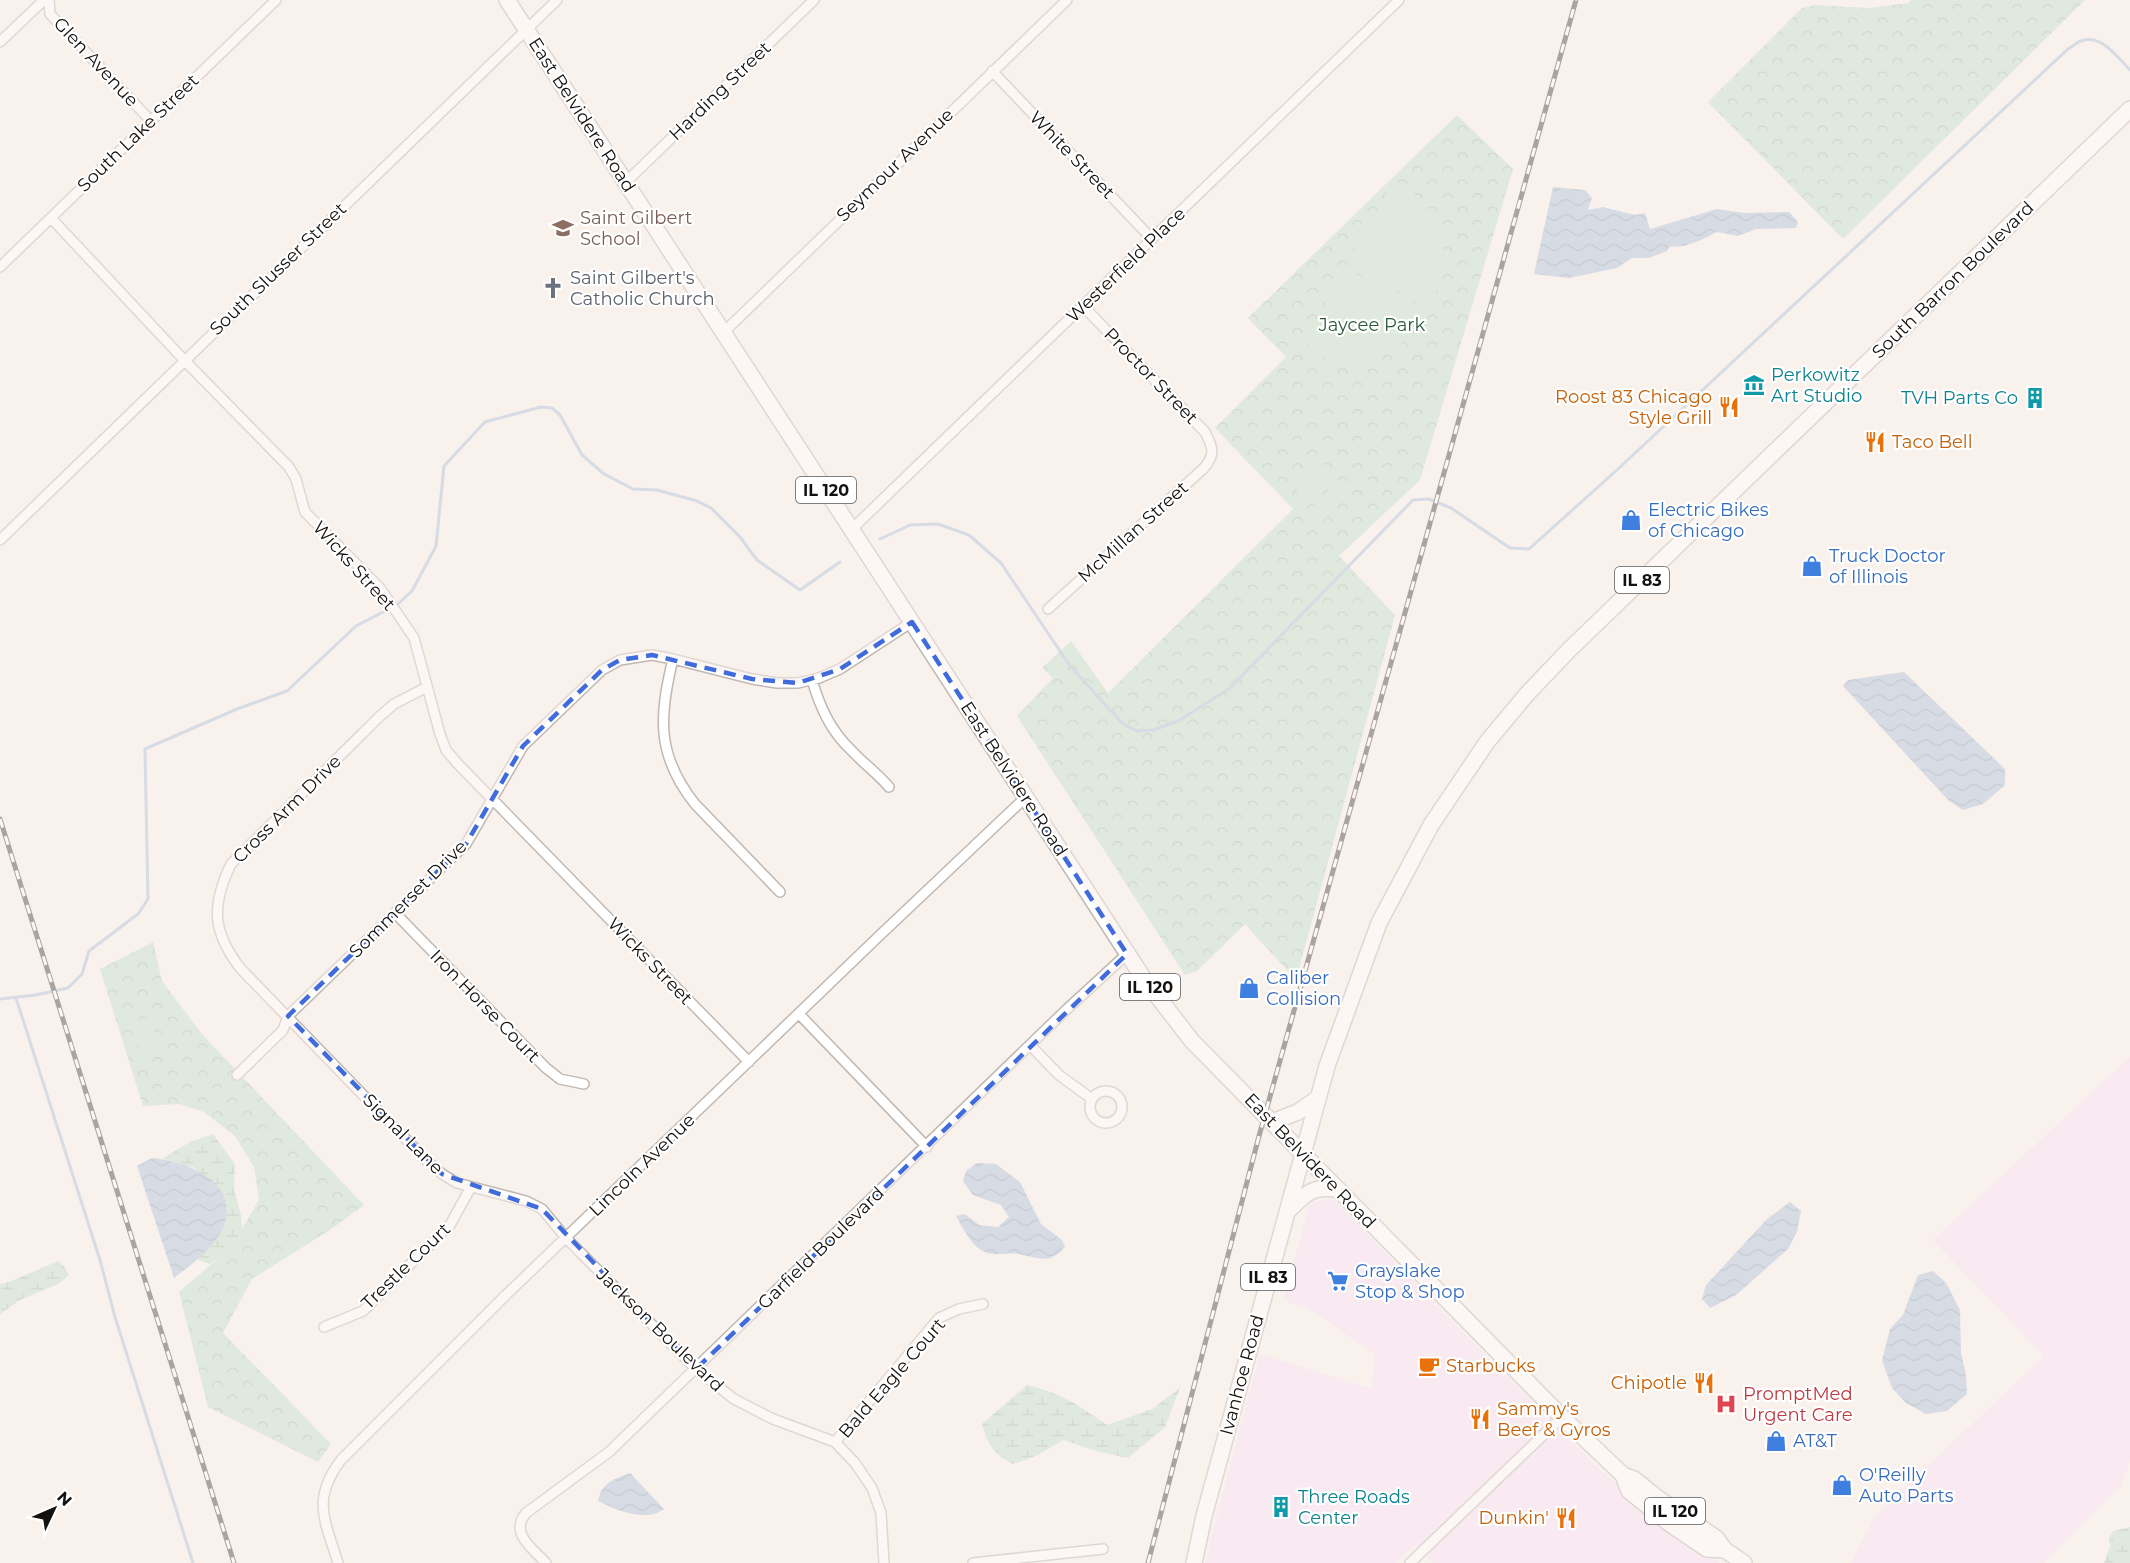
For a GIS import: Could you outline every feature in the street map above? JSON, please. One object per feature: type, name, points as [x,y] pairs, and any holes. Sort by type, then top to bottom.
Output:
[{"type":"main road","name":"East Belvidere Road","points":[[507,0],[1127,954],[1192,1041],[1562,1417],[1623,1475],[1634,1479],[1716,1538],[1725,1550],[1744,1563]]},
{"type":"main road","name":"South Barron Boulevard","points":[[1303,1154],[1327,1066],[1378,923],[1431,825],[1487,742],[1527,694],[1569,650],[2130,109]]},
{"type":"main road","points":[[1272,1122],[1298,1112],[1318,1098]]},
{"type":"main road","name":"Ivanhoe Road","points":[[1194,1563],[1206,1507],[1303,1154]]},
{"type":"main road","points":[[1287,1213],[1307,1192],[1325,1187],[1338,1190]]},
{"type":"street","points":[[0,42],[44,0]]},
{"type":"street","name":"Glen Avenue","points":[[49,0],[50,14],[151,121]]},
{"type":"street","name":"South Lake Street","points":[[0,267],[276,0]]},
{"type":"street","name":"South Slusser Street","points":[[0,540],[557,0]]},
{"type":"street","name":"Harding Street","points":[[626,182],[814,0]]},
{"type":"street","name":"Seymour Avenue","points":[[724,332],[1067,0]]},
{"type":"street","name":"Westerfield Place","points":[[852,529],[1399,0]]},
{"type":"street","name":"White Street","points":[[992,71],[1152,238]]},
{"type":"street","name":"Wicks Street","points":[[51,218],[185,361],[289,467],[296,479],[305,512],[380,588],[414,638],[446,750],[749,1062]]},
{"type":"street","name":"Proctor Street","points":[[1083,306],[1205,432],[1212,451]]},
{"type":"street","name":"McMillan Street","points":[[1048,609],[1203,469],[1210,461],[1212,451]]},
{"type":"street","name":"Sommerset Drive","points":[[237,1075],[283,1030],[288,1016],[466,844],[523,746],[602,670],[620,660],[652,655],[752,679],[777,683],[798,683],[840,669],[912,622]]},
{"type":"street","points":[[673,659],[664,698],[663,719],[664,735],[674,770],[683,788],[695,804],[780,892]]},
{"type":"street","points":[[812,680],[818,701],[837,736],[852,752],[877,772],[889,787]]},
{"type":"street","name":"Cross Arm Drive","points":[[288,1016],[241,969],[222,940],[216,911],[222,882],[231,864],[242,851],[379,717],[394,704],[427,687]]},
{"type":"street","name":"Lincoln Avenue","points":[[338,1563],[324,1516],[323,1495],[329,1476],[341,1460],[506,1295],[1026,797]]},
{"type":"street","name":"Iron Horse Court","points":[[395,912],[546,1068],[560,1079],[584,1084]]},
{"type":"street","name":"Garfield Boulevard","points":[[546,1563],[522,1537],[519,1525],[526,1513],[609,1452],[1127,954]]},
{"type":"street","points":[[799,1014],[927,1147]]},
{"type":"street","name":"Signal Lane","points":[[288,1016],[442,1174],[457,1183],[526,1201],[542,1209],[566,1238]]},
{"type":"street","points":[[1030,1045],[1059,1075],[1092,1099]]},
{"type":"street","name":"Trestle Court","points":[[324,1327],[363,1311],[450,1225],[471,1187]]},
{"type":"street","name":"Jackson Boulevard","points":[[566,1238],[696,1369],[734,1400],[773,1419],[835,1442],[855,1463],[872,1488],[881,1513],[884,1563]]},
{"type":"street","name":"Bald Eagle Court","points":[[835,1442],[939,1318],[959,1309],[983,1304]]},
{"type":"street","points":[[1410,1563],[1562,1417]]},
{"type":"street","points":[[974,1563],[1102,1549]]},
{"type":"highlighted area","points":[[912,622],[1127,954],[696,1369],[542,1209],[442,1174],[288,1016],[466,844],[523,746],[602,670],[620,660],[652,655],[752,679],[798,683],[840,669]]},
{"type":"shaded area","points":[[2130,1057],[2130,1461],[2120,1487],[2044,1563],[1851,1563],[1875,1516],[2044,1356],[1933,1240]]},
{"type":"shaded area","points":[[1332,1199],[1602,1472],[1676,1535],[1720,1563],[1433,1563],[1415,1545],[1395,1563],[1206,1563],[1260,1354],[1372,1389],[1375,1355],[1318,1314],[1284,1300],[1310,1202]]},
{"type":"green space","points":[[1911,0],[2085,0],[1843,239],[1708,102],[1802,8],[1815,5],[1869,8],[1909,3]]},
{"type":"green space","name":"Jaycee Park","points":[[1457,115],[1513,169],[1420,480],[1339,556],[1395,615],[1296,980],[1245,924],[1197,971],[1185,975],[1017,716],[1053,678],[1042,668],[1071,641],[1108,693],[1293,509],[1215,428],[1286,357],[1248,318]]},
{"type":"green space","points":[[1394,180],[1412,192],[1426,206],[1436,220],[1442,236],[1444,253],[1442,270],[1436,289],[1426,308],[1354,263],[1352,253]]},
{"type":"green space","name":"Jaycee Park","points":[[1348,271],[1387,287],[1425,313],[1418,325],[1400,345],[1377,358],[1364,362],[1337,362],[1306,351],[1337,275]]},
{"type":"green space","points":[[1324,464],[1336,477],[1309,503],[1297,490]]},
{"type":"green space","points":[[1339,480],[1351,493],[1325,519],[1313,506]]},
{"type":"green space","points":[[153,942],[162,981],[201,1033],[364,1205],[333,1228],[252,1279],[223,1333],[331,1444],[318,1462],[208,1407],[179,1292],[221,1256],[242,1229],[259,1200],[254,1167],[235,1136],[204,1112],[179,1104],[143,1106],[100,969]]},
{"type":"green space","points":[[150,1017],[159,1050],[141,1055],[132,1022]]},
{"type":"green space","points":[[213,1134],[235,1164],[234,1190],[241,1215],[242,1229],[221,1256],[210,1264],[198,1260],[218,1236],[195,1168],[162,1159],[190,1142]]},
{"type":"green space","points":[[58,1261],[69,1275],[60,1283],[20,1300],[0,1314],[0,1284]]},
{"type":"green space","points":[[1027,1385],[1040,1388],[1078,1405],[1107,1425],[1152,1409],[1180,1388],[1165,1427],[1128,1458],[1063,1440],[1038,1455],[1013,1464],[992,1448],[982,1424]]},
{"type":"green space","points":[[2130,1527],[2130,1563],[2104,1563],[2110,1547],[2109,1537],[2113,1531]]},
{"type":"water","points":[[1553,187],[1585,190],[1592,198],[1588,210],[1603,207],[1635,215],[1645,213],[1650,229],[1717,209],[1744,213],[1789,212],[1798,222],[1796,228],[1756,229],[1738,236],[1717,232],[1684,246],[1669,247],[1667,251],[1649,258],[1632,258],[1617,268],[1569,278],[1534,274]]},
{"type":"water","points":[[1904,672],[2005,769],[2005,785],[1983,804],[1963,810],[1949,801],[1843,686],[1848,680]]},
{"type":"water","points":[[152,1158],[178,1163],[204,1174],[222,1193],[226,1205],[226,1219],[218,1237],[205,1253],[174,1278],[137,1166]]},
{"type":"water","points":[[977,1163],[996,1164],[1020,1182],[1041,1224],[1062,1240],[1065,1247],[1059,1253],[1043,1259],[1018,1254],[991,1254],[981,1250],[973,1243],[956,1216],[965,1214],[979,1225],[998,1227],[1009,1217],[1001,1205],[973,1195],[963,1181],[966,1171]]},
{"type":"water","points":[[1790,1202],[1801,1211],[1797,1232],[1788,1249],[1736,1295],[1710,1308],[1702,1299],[1706,1285],[1767,1219]]},
{"type":"water","points":[[1933,1271],[1946,1283],[1960,1310],[1961,1352],[1967,1394],[1947,1411],[1926,1414],[1906,1403],[1892,1388],[1882,1360],[1890,1329],[1903,1315],[1918,1275]]},
{"type":"water","points":[[630,1473],[664,1509],[649,1515],[631,1514],[598,1501],[605,1486]]},
{"type":"waterway","points":[[880,539],[910,525],[938,524],[969,535],[1001,563],[1070,666],[1123,724],[1137,731],[1153,730],[1178,721],[1229,689],[1413,500],[1429,499],[1451,508],[1510,548],[1529,549],[1618,469],[2068,49],[2078,42],[2088,39],[2095,40],[2114,53],[2130,70]]},
{"type":"waterway","points":[[398,604],[412,591],[436,546],[444,466],[485,422],[541,407],[552,408],[560,415],[582,455],[604,474],[633,489],[657,490],[697,501],[711,508],[740,537],[757,560],[800,590],[840,562]]},
{"type":"waterway","points":[[0,999],[36,995],[68,988],[82,974],[89,951],[138,914],[148,899],[145,749],[237,709],[287,691],[356,626],[385,611]]},
{"type":"waterway","points":[[16,998],[100,1260],[115,1317],[193,1563]]},
{"type":"railway","points":[[1148,1563],[1259,1136],[1576,0]]},
{"type":"railway","points":[[0,819],[234,1563]]},
{"type":"place","name":"Saint Gilbert School","points":[[563,228]]},
{"type":"place","name":"Saint Gilbert's Catholic Church","points":[[553,288]]},
{"type":"place","name":"Perkowitz Art Studio","points":[[1754,385]]},
{"type":"place","name":"TVH Parts Co","points":[[2035,398]]},
{"type":"place","name":"Roost 83 Chicago Style Grill","points":[[1729,407]]},
{"type":"place","name":"Taco Bell","points":[[1875,442]]},
{"type":"place","name":"Electric Bikes of Chicago","points":[[1631,520]]},
{"type":"place","name":"Truck Doctor of Illinois","points":[[1812,566]]},
{"type":"place","name":"Caliber Collision","points":[[1249,988]]},
{"type":"place","name":"Grayslake Stop & Shop","points":[[1338,1281]]},
{"type":"place","name":"Starbucks","points":[[1429,1366]]},
{"type":"place","name":"Chipotle","points":[[1704,1383]]},
{"type":"place","name":"PromptMed Urgent Care","points":[[1726,1404]]},
{"type":"place","name":"Sammy's Beef & Gyros","points":[[1480,1419]]},
{"type":"place","name":"AT&T","points":[[1776,1441]]},
{"type":"place","name":"O'Reilly Auto Parts","points":[[1842,1485]]},
{"type":"place","name":"Three Roads Center","points":[[1281,1507]]},
{"type":"place","name":"Dunkin'","points":[[1566,1518]]}]
